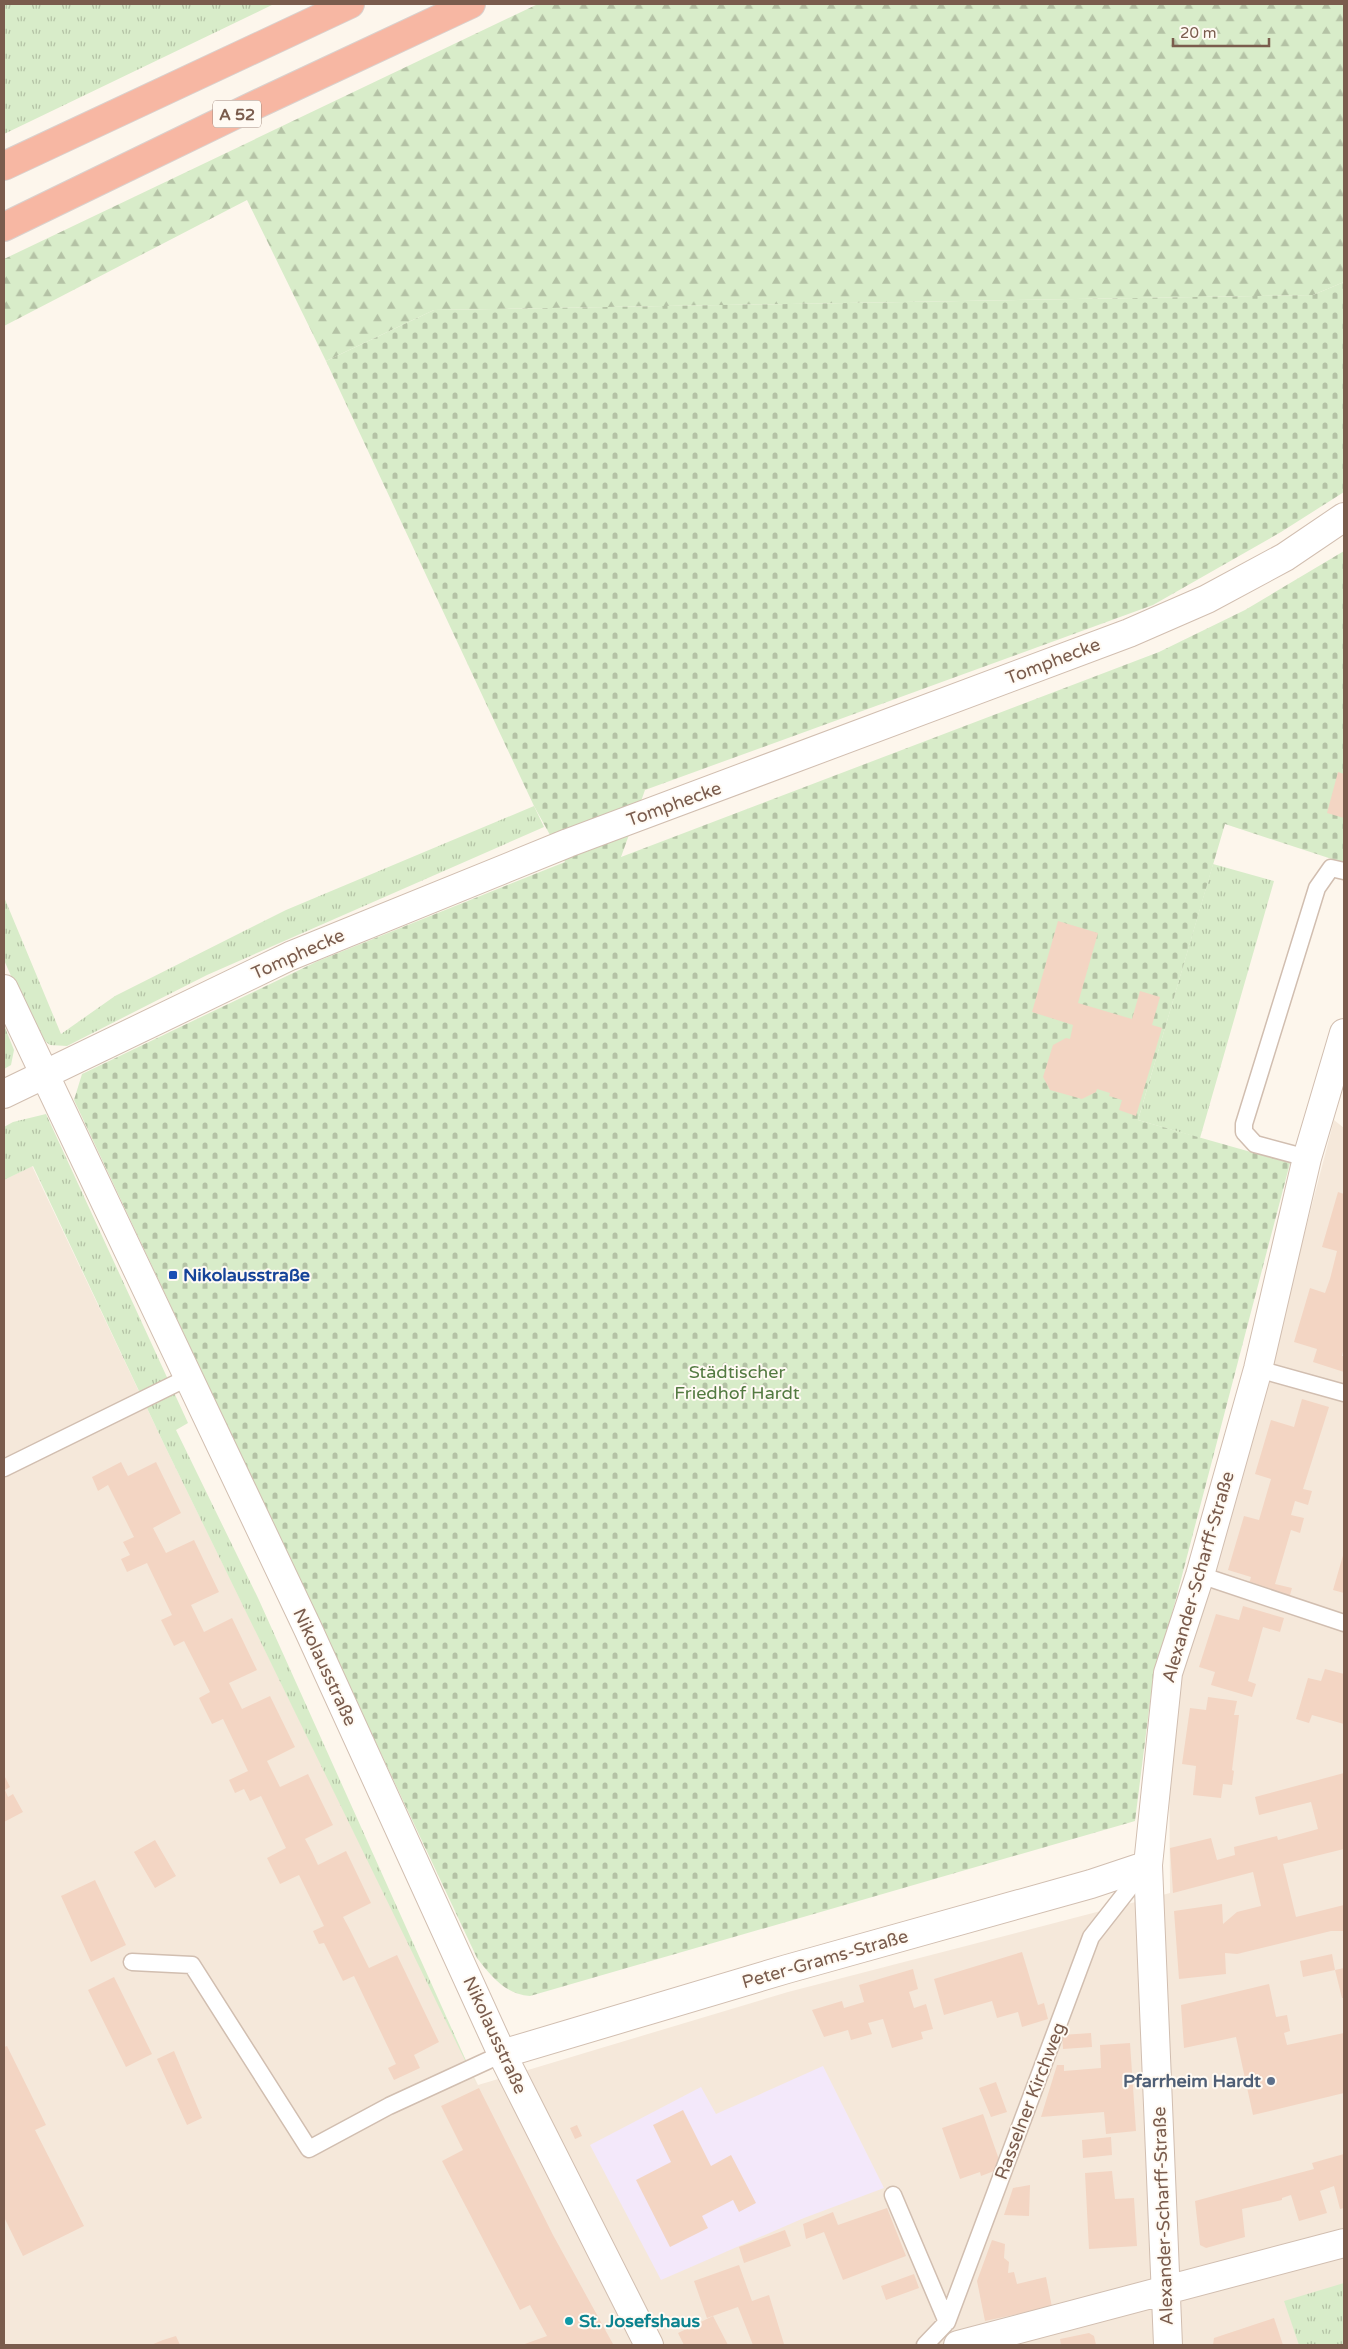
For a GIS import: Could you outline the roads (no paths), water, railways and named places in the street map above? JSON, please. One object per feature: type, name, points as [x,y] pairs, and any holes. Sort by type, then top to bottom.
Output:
[{"type":"highway","points":[[4,166],[350,4]]},
{"type":"highway","name":"A 52","points":[[4,227],[251,107],[471,4]]},
{"type":"street","name":"Tomphecke","points":[[4,1094],[290,956],[568,843],[1129,633],[1207,599],[1285,557],[1344,517]]},
{"type":"street","name":"Nikolausstraße","points":[[4,989],[308,1629],[502,2054],[648,2345]]},
{"type":"street","name":"Alexander-Scharff-Straße","points":[[1168,2345],[1148,1865],[1168,1673],[1200,1575],[1258,1369],[1307,1158],[1344,1033]]},
{"type":"street","name":"Peter-Grams-Straße","points":[[502,2054],[787,1969],[1091,1884],[1148,1865]]},
{"type":"street","points":[[952,2334],[1166,2292],[1344,2243]]},
{"type":"lane","points":[[1307,1158],[1255,1144],[1244,1132],[1244,1124],[1317,888],[1331,868],[1344,871]]},
{"type":"lane","points":[[1258,1369],[1344,1393]]},
{"type":"lane","points":[[4,1468],[189,1377]]},
{"type":"lane","points":[[1200,1575],[1344,1623]]},
{"type":"lane","name":"Rasselner Kirchweg","points":[[925,2345],[952,2334],[1091,1937],[1148,1865]]},
{"type":"lane","points":[[132,1962],[192,1965],[309,2149],[389,2106],[502,2054]]},
{"type":"lane","points":[[893,2195],[952,2334]]},
{"type":"place","name":"Nikolausstraße","points":[[173,1275]]},
{"type":"place","name":"Pfarrheim Hardt","points":[[1271,2081]]},
{"type":"place","name":"St. Josefshaus","points":[[569,2321]]},
{"type":"park label","name":"Städtischer Friedhof Hardt","points":[[737,1382]]}]
